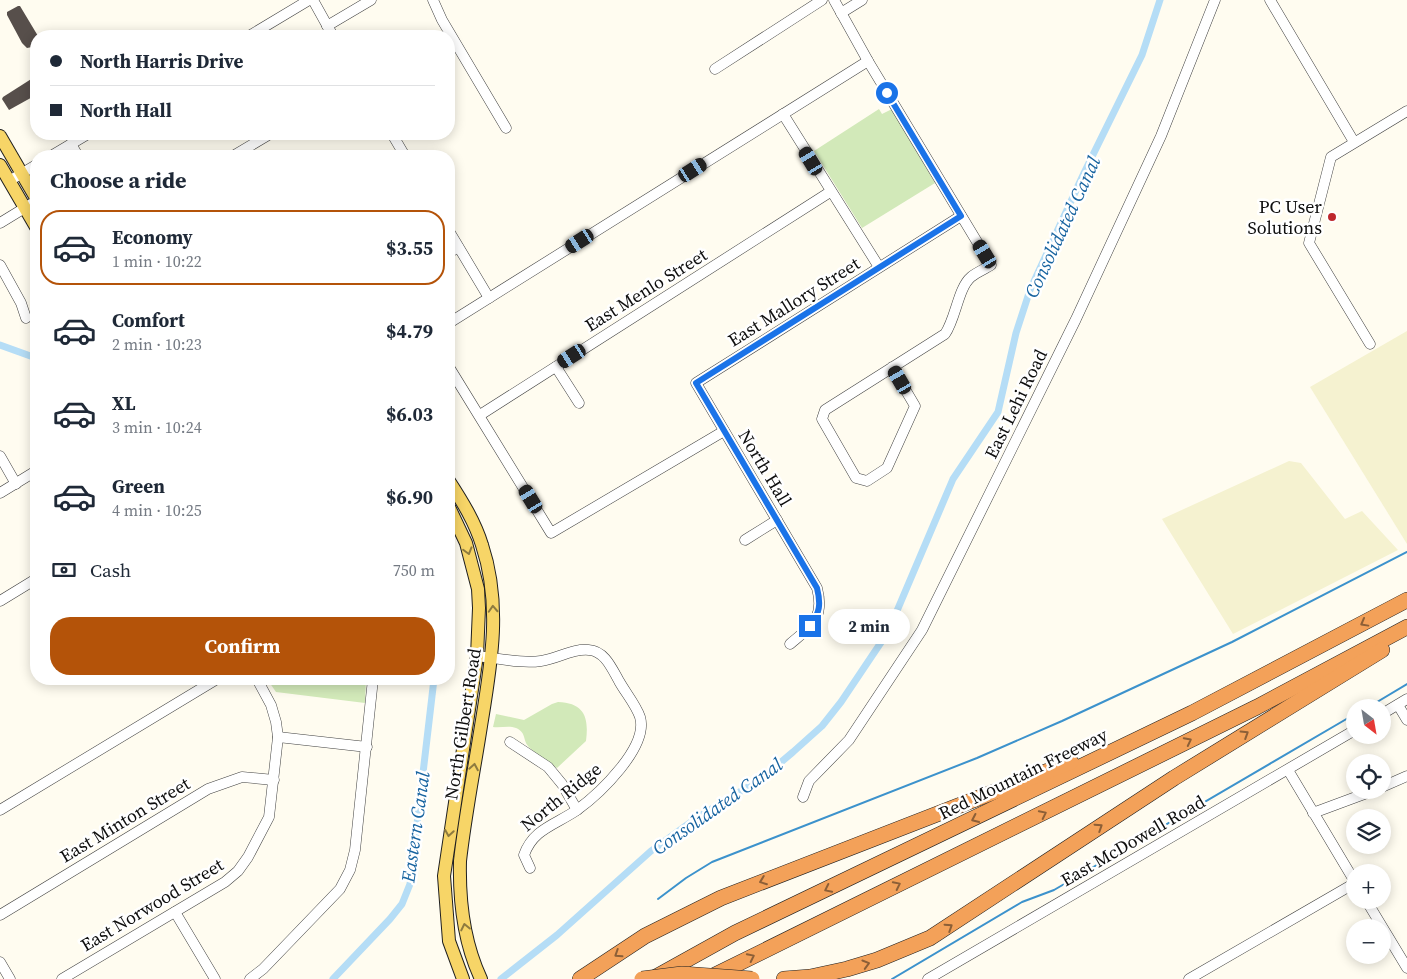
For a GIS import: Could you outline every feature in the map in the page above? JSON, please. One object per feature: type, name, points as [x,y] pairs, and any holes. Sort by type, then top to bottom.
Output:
[{"type":"highway","name":"Red Mountain Freeway","points":[[653,979],[735,933],[1192,713],[1407,600]]},
{"type":"highway","points":[[708,979],[1240,716],[1407,627]]},
{"type":"highway","points":[[784,979],[826,974],[878,960],[943,931],[1174,778],[1407,634]]},
{"type":"highway","points":[[580,979],[645,936],[720,898],[1035,777],[1160,722],[1192,713]]},
{"type":"highway","points":[[642,979],[682,974],[752,979]]},
{"type":"main road","points":[[0,136],[30,188]]},
{"type":"main road","points":[[0,165],[30,217]]},
{"type":"main road","name":"North Gilbert Road","points":[[455,491],[473,522],[486,562],[494,612],[492,658],[460,861],[460,890],[464,921],[470,951],[480,976]]},
{"type":"main road","name":"North Gilbert Road","points":[[455,520],[466,543],[478,589],[479,630],[477,656],[444,876],[449,941],[464,979]]},
{"type":"street","points":[[259,30],[311,0],[329,30]]},
{"type":"street","points":[[327,26],[371,0]]},
{"type":"street","points":[[433,0],[448,30]]},
{"type":"street","points":[[715,69],[822,0]]},
{"type":"street","points":[[834,0],[868,61],[991,265],[970,277],[964,287],[951,325],[945,334],[892,367],[825,410],[822,419],[856,478],[862,481],[867,481],[887,468],[914,406],[892,367]]},
{"type":"street","points":[[841,13],[862,0]]},
{"type":"street","name":"East Lehi Road","points":[[804,797],[809,781],[849,740],[922,630],[1076,319],[1162,136],[1215,0]]},
{"type":"street","points":[[1270,0],[1354,142]]},
{"type":"street","points":[[455,42],[506,128]]},
{"type":"street","points":[[455,319],[868,61]]},
{"type":"street","points":[[1370,344],[1309,243],[1330,157],[1407,111]]},
{"type":"street","points":[[782,114],[879,267]]},
{"type":"street","points":[[61,150],[78,140]]},
{"type":"street","points":[[243,150],[260,140]]},
{"type":"street","points":[[71,144],[74,150]]},
{"type":"street","points":[[9,181],[30,168]]},
{"type":"street","name":"East Menlo Street","points":[[480,415],[830,192]]},
{"type":"street","points":[[0,223],[30,204]]},
{"type":"street","name":"East Mallory Street","points":[[696,383],[961,216]]},
{"type":"street","points":[[455,242],[489,298]]},
{"type":"street","points":[[0,265],[21,303],[26,318]]},
{"type":"street","points":[[556,367],[580,403]]},
{"type":"street","points":[[455,376],[552,533],[724,431]]},
{"type":"street","name":"North Hall","points":[[696,383],[817,588],[821,603],[817,616],[810,626],[790,644]]},
{"type":"street","points":[[0,456],[16,484]]},
{"type":"street","points":[[0,493],[30,476]]},
{"type":"street","points":[[745,540],[777,520]]},
{"type":"street","points":[[0,601],[30,584]]},
{"type":"street","name":"North Ridge","points":[[477,656],[541,661],[578,650],[590,650],[599,653],[607,661],[640,717],[641,730],[638,742],[613,777],[577,810],[538,833],[528,843],[524,855],[530,868]]},
{"type":"street","points":[[0,810],[207,685]]},
{"type":"street","name":"East Norwood Street","points":[[62,979],[225,882],[238,871],[259,838],[269,817],[274,780],[278,737],[276,722],[271,705],[260,685]]},
{"type":"street","points":[[250,979],[263,969],[323,909],[340,890],[347,876],[355,850],[372,685]]},
{"type":"street","points":[[1391,709],[1402,702],[1407,720]]},
{"type":"street","name":"East McDowell Road","points":[[928,979],[1346,735]]},
{"type":"street","points":[[278,737],[367,747]]},
{"type":"street","points":[[510,742],[548,767],[562,784],[577,810]]},
{"type":"street","points":[[1288,770],[1346,867]]},
{"type":"street","points":[[1391,784],[1407,776]]},
{"type":"street","name":"East Minton Street","points":[[0,915],[208,789],[242,777],[274,780]]},
{"type":"street","points":[[1313,813],[1351,799]]},
{"type":"street","points":[[1189,979],[1346,887]]},
{"type":"street","points":[[1371,909],[1407,968]]},
{"type":"street","points":[[175,912],[215,979]]},
{"type":"street","points":[[0,962],[10,979]]},
{"type":"shaded area","points":[[1407,331],[1407,544],[1310,387]]},
{"type":"shaded area","points":[[1289,461],[1301,463],[1345,519],[1362,511],[1398,550],[1233,634],[1162,519]]},
{"type":"green space","points":[[879,109],[882,114],[892,109],[935,183],[862,228],[814,151]]},
{"type":"green space","points":[[271,685],[366,685],[365,703],[276,692]]},
{"type":"green space","points":[[558,702],[574,705],[580,709],[586,719],[587,733],[586,741],[557,768],[531,749],[526,744],[523,734],[516,728],[493,727],[496,714],[524,720]]},
{"type":"building","points":[[20,6],[34,30],[30,30],[30,47],[27,48],[22,43],[7,12]]},
{"type":"building","points":[[30,80],[30,98],[9,110],[2,99]]},
{"type":"waterway","name":"Consolidated Canal","points":[[501,979],[557,935],[651,851],[695,819],[761,779],[822,726],[841,702],[888,632],[953,479],[998,412],[1016,333],[1030,290],[1084,173],[1142,55],[1160,0]]},
{"type":"waterway","name":"Eastern Canal","points":[[0,345],[30,356]]},
{"type":"waterway","points":[[658,899],[712,862],[977,758],[1062,721],[1232,642],[1407,552]]},
{"type":"waterway","points":[[1382,699],[1407,684]]},
{"type":"waterway","name":"Eastern Canal","points":[[333,979],[390,919],[402,904],[410,884],[433,685]]},
{"type":"waterway","points":[[892,979],[1022,902],[1054,890],[1346,719]]},
{"type":"place","name":"PC User Solutions","points":[[1332,217]]},
{"type":"route","points":[[810,626],[817,616],[821,603],[817,588],[696,383],[961,216],[887,93]]}]
